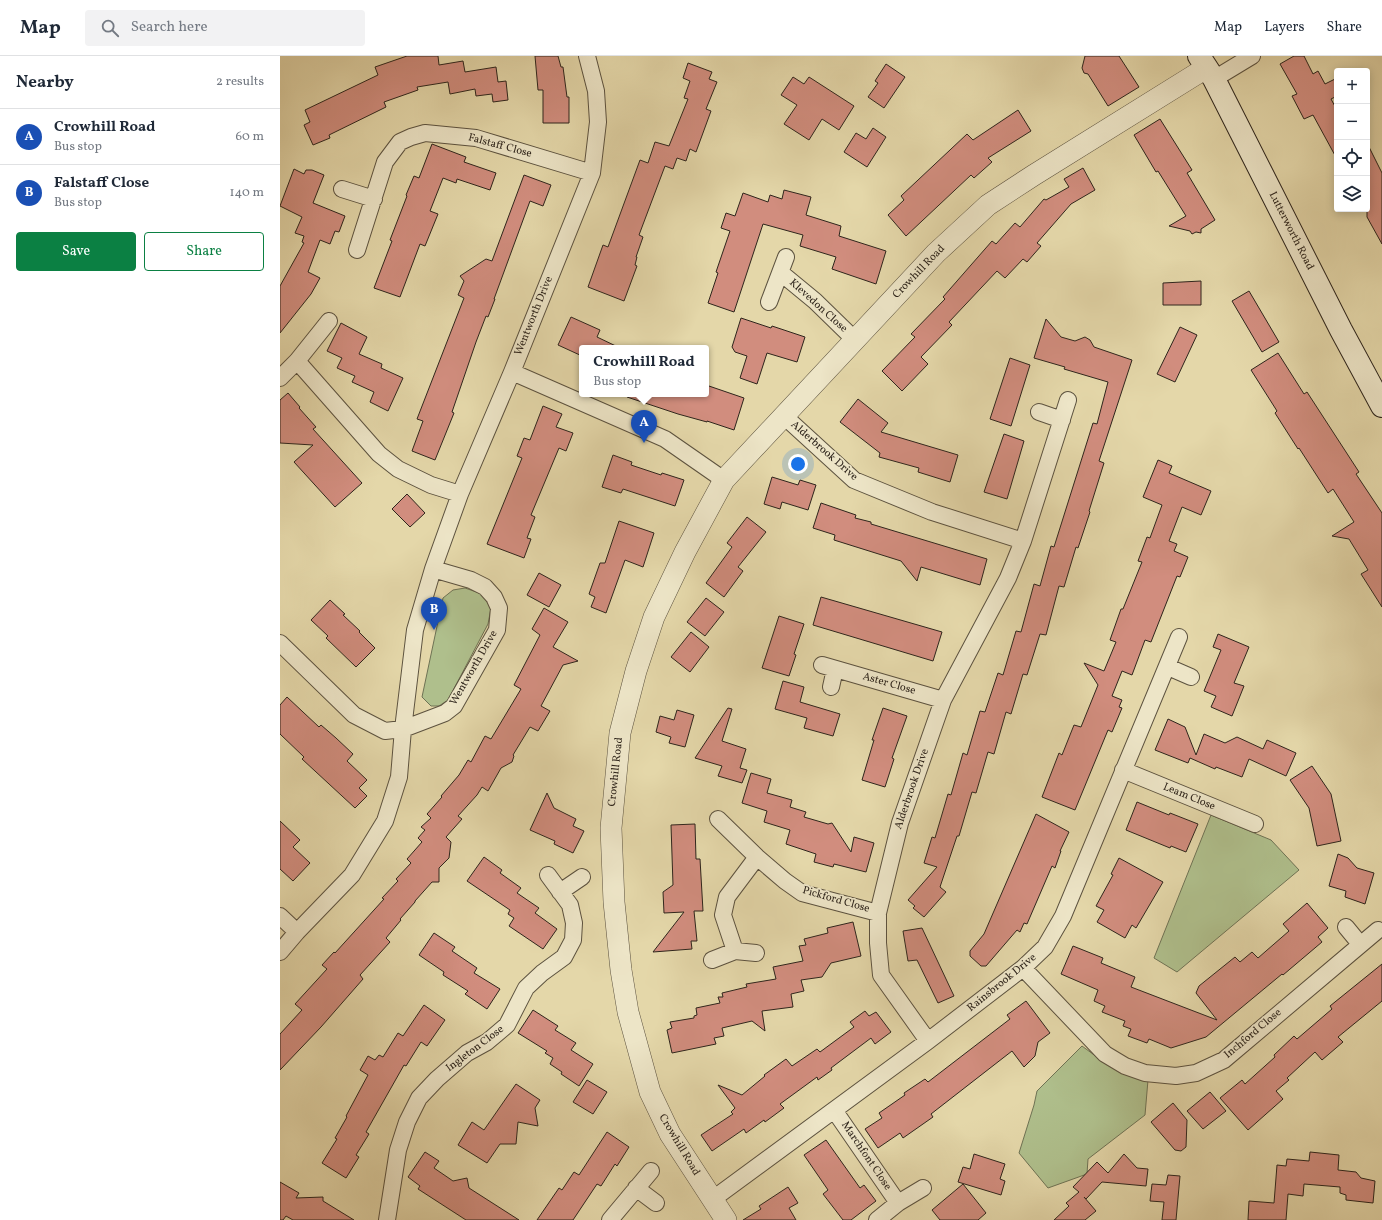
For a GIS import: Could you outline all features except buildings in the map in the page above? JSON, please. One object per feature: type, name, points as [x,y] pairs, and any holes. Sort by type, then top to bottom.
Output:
[{"type":"main road","name":"Lutterworth Road","points":[[1206,68],[1341,330],[1382,406]]},
{"type":"street","name":"Wentworth Drive","points":[[280,952],[297,932],[352,876],[385,821],[399,777],[403,729],[415,630],[433,569],[460,494],[512,372],[592,173],[598,122],[596,91],[586,56]]},
{"type":"street","points":[[1206,68],[1252,56]]},
{"type":"street","name":"Crowhill Road","points":[[726,1220],[670,1134],[650,1092],[628,1012],[620,955],[614,902],[611,828],[620,733],[636,671],[654,617],[685,552],[724,480],[936,254],[988,205],[1206,68]]},
{"type":"street","name":"Falstaff Close","points":[[357,250],[385,162],[400,142],[411,137],[425,133],[476,138],[592,173]]},
{"type":"street","points":[[342,189],[374,199]]},
{"type":"street","name":"Klevedon Close","points":[[769,302],[786,257]]},
{"type":"street","name":"Klevedon Close","points":[[781,273],[815,300],[855,340]]},
{"type":"street","points":[[280,378],[297,361],[329,321]]},
{"type":"street","points":[[297,361],[379,454],[398,469],[431,485],[460,494]]},
{"type":"street","points":[[512,372],[665,440],[724,480]]},
{"type":"street","name":"Alderbrook Drive","points":[[928,1041],[881,974],[878,943],[878,913],[900,823],[943,700],[1008,578],[1023,541],[1068,400]]},
{"type":"street","points":[[1039,412],[1062,420]]},
{"type":"street","name":"Alderbrook Drive","points":[[784,416],[854,480],[932,512],[1023,541]]},
{"type":"street","name":"Wentworth Drive","points":[[403,729],[444,713],[454,706],[497,630],[499,608],[494,597],[485,587],[471,580],[433,569]]},
{"type":"street","name":"Rainsbrook Drive","points":[[713,1199],[928,1041],[1023,968],[1045,946],[1063,916],[1179,638]]},
{"type":"street","points":[[280,642],[354,715],[385,731],[403,729]]},
{"type":"street","name":"Aster Close","points":[[831,687],[829,667],[943,700]]},
{"type":"street","points":[[1168,667],[1191,677]]},
{"type":"street","name":"Leam Close","points":[[1124,770],[1255,824]]},
{"type":"street","name":"Pickford Close","points":[[718,819],[757,857],[785,881],[802,893],[878,913]]},
{"type":"street","points":[[735,951],[723,915],[727,897],[757,857]]},
{"type":"street","name":"Ingleton Close","points":[[387,1220],[398,1150],[408,1122],[419,1098],[437,1079],[467,1053],[487,1042],[507,1025],[526,988],[542,973],[564,957],[573,940],[574,923],[570,904],[548,875]]},
{"type":"street","points":[[560,892],[582,877]]},
{"type":"street","points":[[280,916],[297,932]]},
{"type":"street","points":[[1346,927],[1360,944]]},
{"type":"street","name":"Inchford Close","points":[[1023,968],[1105,1054],[1125,1066],[1145,1073],[1176,1076],[1196,1073],[1224,1060],[1378,930]]},
{"type":"street","points":[[712,960],[735,951],[756,953]]},
{"type":"street","name":"Marchfont Close","points":[[834,1110],[898,1203]]},
{"type":"street","points":[[610,1220],[651,1171]]},
{"type":"street","points":[[636,1188],[656,1203]]},
{"type":"street","points":[[877,1220],[898,1203],[923,1188]]},
{"type":"green space","points":[[465,588],[482,594],[491,608],[488,624],[448,700],[439,706],[431,706],[422,697],[443,598],[453,590]]},
{"type":"green space","points":[[1211,815],[1271,840],[1299,870],[1177,972],[1154,958]]},
{"type":"green space","points":[[1082,1046],[1101,1060],[1148,1080],[1145,1115],[1088,1159],[1087,1174],[1048,1188],[1019,1153],[1037,1091]]},
{"type":"place","name":"Crowhill Road","points":[[644,443]]},
{"type":"place","name":"Falstaff Close","points":[[434,630]]}]
